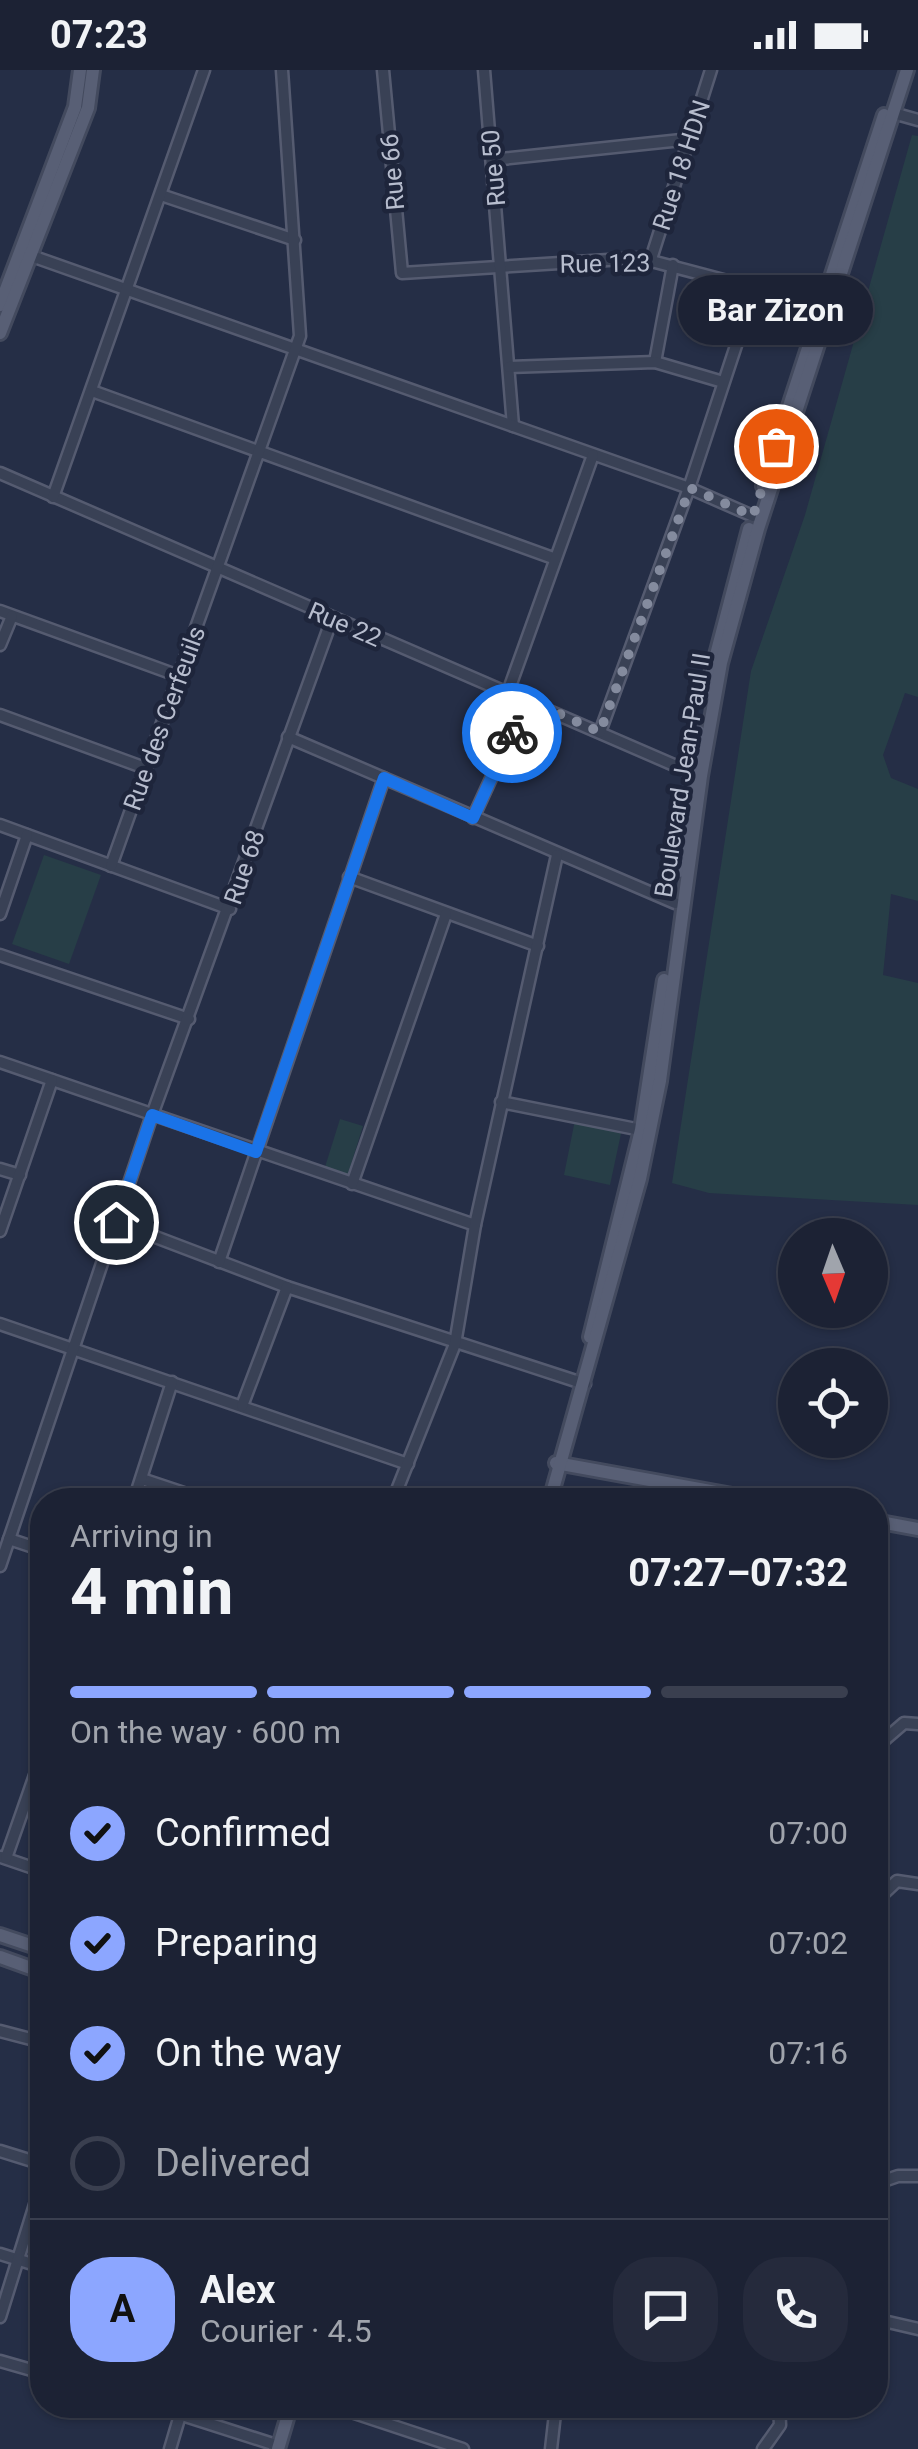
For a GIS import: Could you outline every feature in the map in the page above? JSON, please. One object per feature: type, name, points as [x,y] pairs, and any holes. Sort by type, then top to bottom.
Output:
[{"type":"main road","points":[[0,334],[85,70]]},
{"type":"main road","name":"Boulevard Jean-Paul II","points":[[581,1383],[642,1130],[711,667],[753,516],[899,70]]},
{"type":"main road","name":"Boulevard Jean-Paul II","points":[[550,1488],[640,1179],[660,1082],[696,774],[721,662],[758,529],[907,70]]},
{"type":"main road","points":[[0,305],[25,254]]},
{"type":"main road","points":[[557,1463],[694,1488]]},
{"type":"main road","points":[[888,1523],[918,1529]]},
{"type":"main road","points":[[0,1934],[30,1945]]},
{"type":"main road","points":[[0,1957],[30,1968]]},
{"type":"main road","points":[[274,2448],[280,2418]]},
{"type":"main road","points":[[274,2448],[285,2418]]},
{"type":"street","points":[[54,497],[204,70]]},
{"type":"street","name":"Rue des Cerfeuils","points":[[111,866],[296,350],[301,308],[282,70]]},
{"type":"street","name":"Rue 66","points":[[383,70],[402,273]]},
{"type":"street","name":"Rue 50","points":[[484,70],[514,426]]},
{"type":"street","name":"Rue 18 HDN","points":[[651,259],[710,70]]},
{"type":"street","points":[[893,113],[918,120]]},
{"type":"street","points":[[492,160],[690,139]]},
{"type":"street","points":[[161,195],[295,240]]},
{"type":"street","points":[[25,254],[690,488],[753,516]]},
{"type":"street","name":"Rue 123","points":[[402,273],[651,259],[822,306]]},
{"type":"street","points":[[656,362],[673,265]]},
{"type":"street","points":[[600,732],[690,488],[755,288]]},
{"type":"street","points":[[509,367],[656,362],[723,382]]},
{"type":"street","points":[[92,391],[553,558]]},
{"type":"street","points":[[508,692],[592,455]]},
{"type":"street","name":"Rue 22","points":[[0,474],[696,774]]},
{"type":"street","points":[[0,644],[6,614],[179,676]]},
{"type":"street","name":"Rue 68","points":[[0,1566],[152,1115],[332,619]]},
{"type":"street","points":[[473,818],[528,700]]},
{"type":"street","points":[[0,716],[145,768]]},
{"type":"street","points":[[288,737],[675,903]]},
{"type":"street","points":[[219,1262],[384,778]]},
{"type":"street","points":[[0,825],[230,908]]},
{"type":"street","points":[[0,914],[27,835]]},
{"type":"street","points":[[399,1488],[455,1344],[474,1224],[557,855]]},
{"type":"street","points":[[350,877],[538,946]]},
{"type":"street","points":[[352,1184],[446,914]]},
{"type":"street","points":[[0,955],[189,1019]]},
{"type":"street","points":[[0,1062],[474,1224]]},
{"type":"street","points":[[0,1231],[52,1080]]},
{"type":"street","points":[[500,1102],[642,1130]]},
{"type":"street","points":[[0,1169],[20,1175]]},
{"type":"street","points":[[116,1222],[287,1287],[581,1383]]},
{"type":"street","points":[[242,1406],[287,1287]]},
{"type":"street","points":[[0,1324],[408,1464]]},
{"type":"street","points":[[138,1488],[172,1382]]},
{"type":"street","points":[[142,1478],[171,1488]]},
{"type":"street","points":[[9,1539],[30,1546]]},
{"type":"street","points":[[888,1737],[904,1723],[918,1724]]},
{"type":"street","points":[[30,1786],[3,1857],[30,1867]]},
{"type":"street","points":[[888,1886],[897,1881],[918,1884]]},
{"type":"street","points":[[0,2030],[30,2039]]},
{"type":"street","points":[[0,2151],[30,2160]]},
{"type":"street","points":[[888,2179],[918,2176]]},
{"type":"street","points":[[0,2317],[30,2221]]},
{"type":"street","points":[[0,2254],[30,2264]]},
{"type":"street","points":[[888,2323],[918,2329]]},
{"type":"street","points":[[0,2361],[30,2370]]},
{"type":"street","points":[[170,2449],[179,2418]]},
{"type":"street","points":[[203,2418],[274,2448]]},
{"type":"street","points":[[369,2418],[463,2449]]},
{"type":"street","points":[[551,2449],[555,2418]]},
{"type":"street","points":[[763,2449],[780,2425],[780,2418]]},
{"type":"shaded area","points":[[912,135],[918,136],[918,697],[905,693],[883,755],[891,778],[918,789],[918,901],[891,894],[883,975],[918,983],[918,1205],[709,1193],[672,1183],[751,671],[805,515]]},
{"type":"shaded area","points":[[44,855],[101,875],[69,964],[12,944]]},
{"type":"shaded area","points":[[340,1119],[363,1126],[348,1174],[325,1167]]},
{"type":"shaded area","points":[[575,1120],[622,1129],[610,1185],[564,1175]]},
{"type":"way so far","points":[[512,733],[528,700],[600,732],[690,488],[753,516],[776,446]]},
{"type":"place","name":"Bar Zizon","points":[[776,446]]},
{"type":"route","points":[[116,1222],[152,1115],[256,1152],[384,778],[473,818],[512,733]]}]
